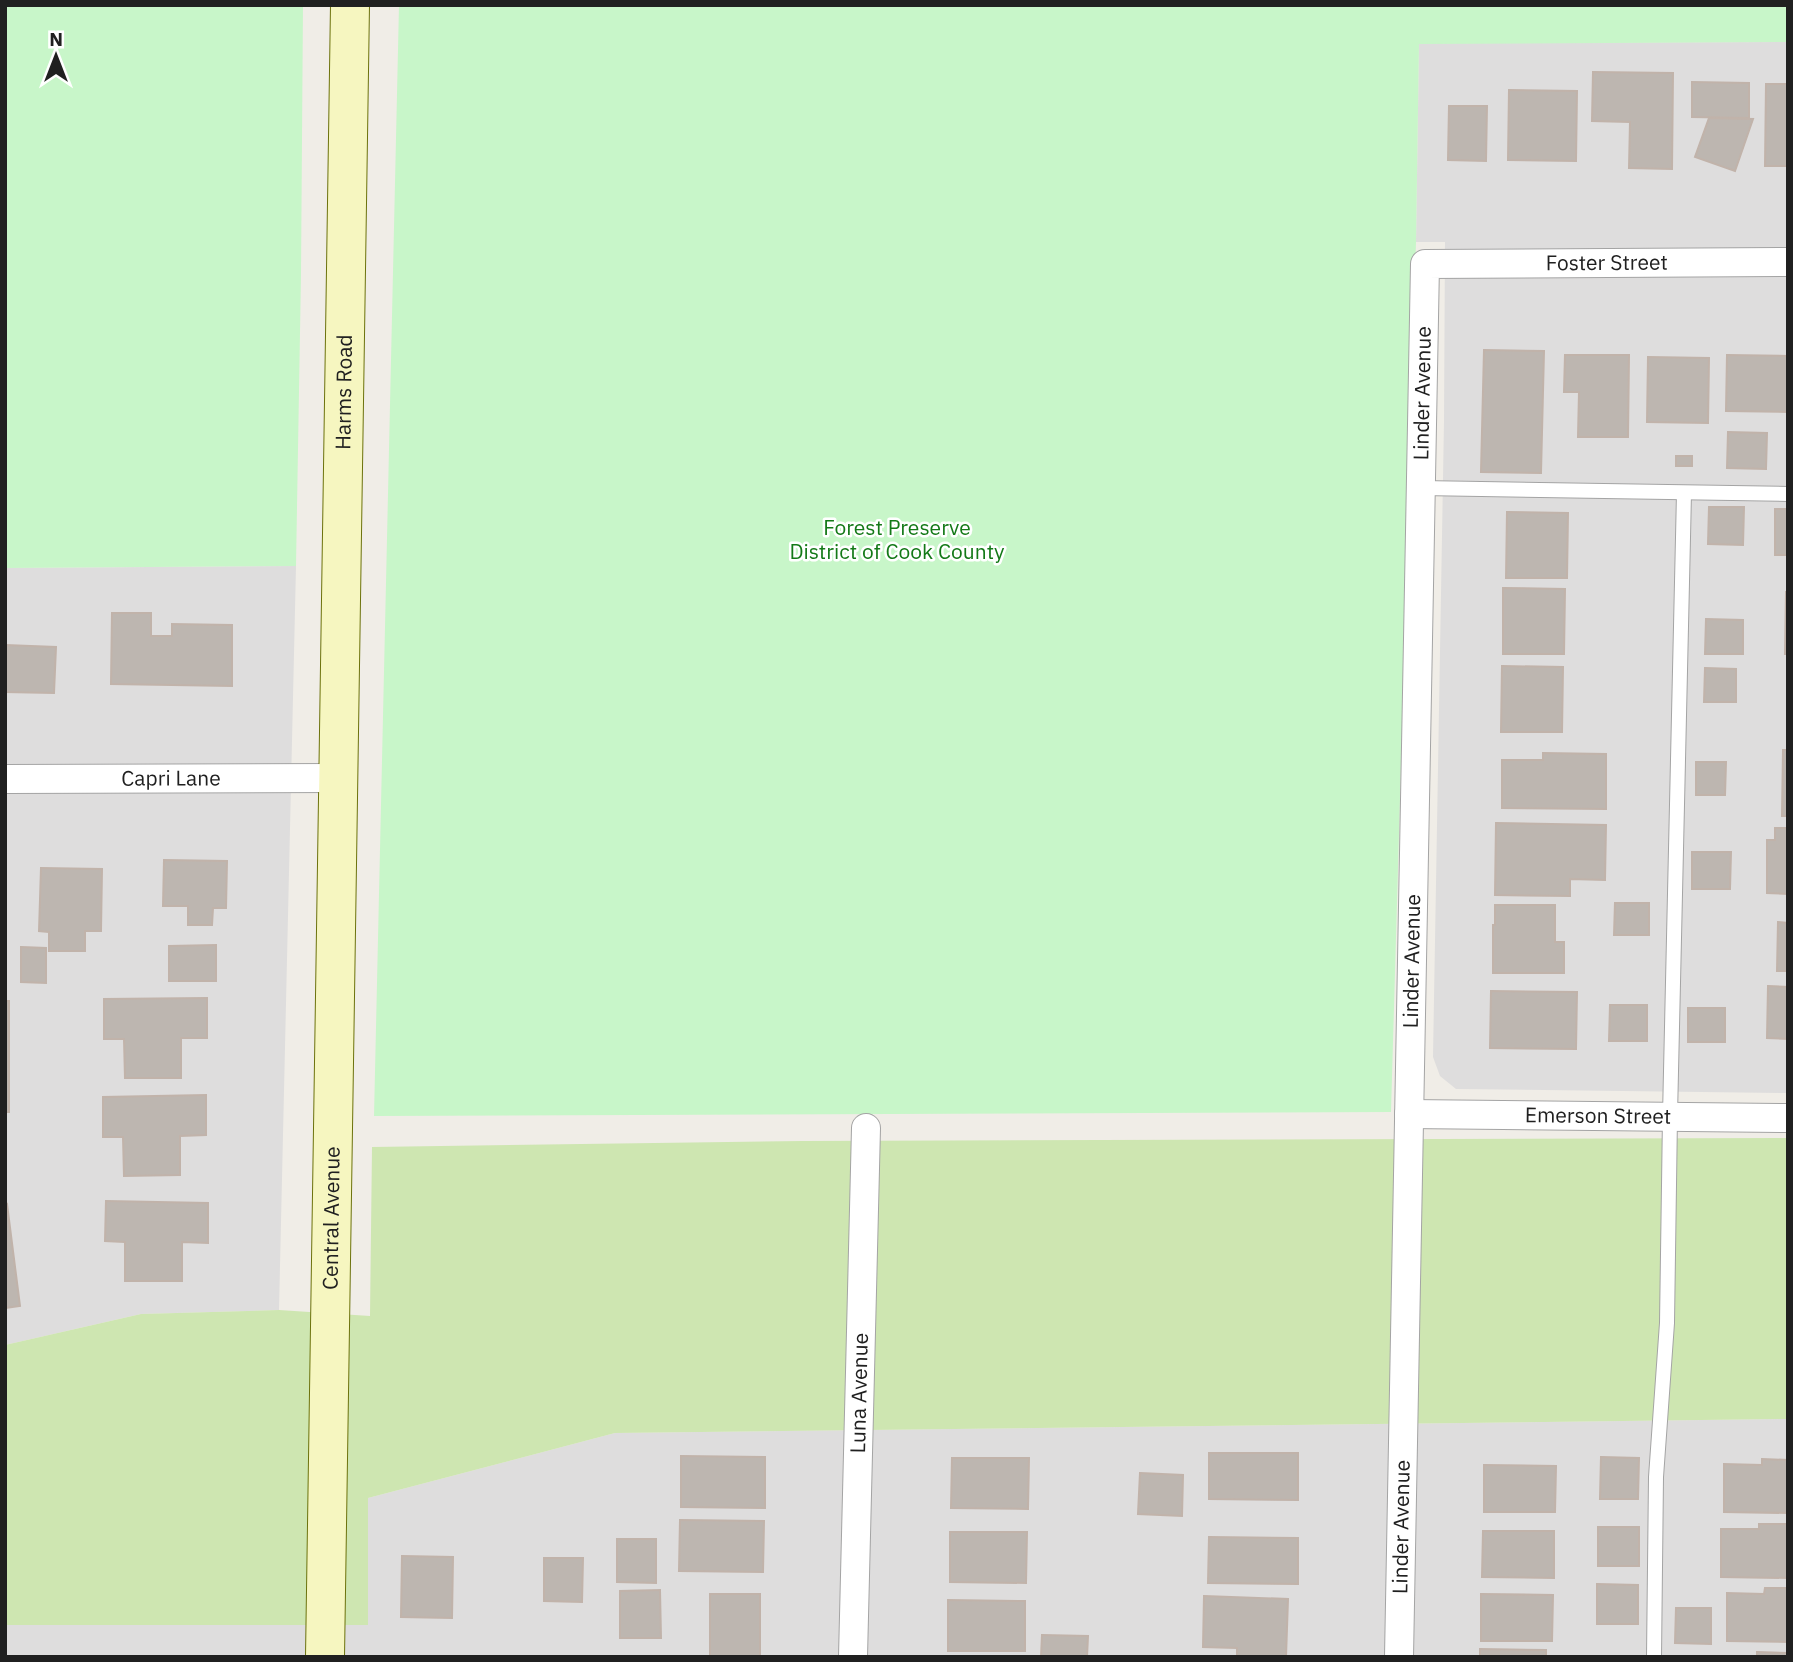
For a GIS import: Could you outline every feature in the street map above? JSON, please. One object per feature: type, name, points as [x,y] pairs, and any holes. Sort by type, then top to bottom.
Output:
[{"type":"main road","name":"Harms Road","points":[[338,778],[350,5]]},
{"type":"main road","name":"Central Avenue","points":[[325,1657],[338,778]]},
{"type":"street","name":"Foster Street","points":[[1425,264],[1788,262]]},
{"type":"street","name":"Linder Avenue","points":[[1399,1657],[1425,264]]},
{"type":"street","name":"Capri Lane","points":[[5,779],[338,778]]},
{"type":"street","name":"Emerson Street","points":[[1409,1114],[1788,1118]]},
{"type":"street","name":"Luna Avenue","points":[[853,1657],[866,1128]]},
{"type":"lane","points":[[1421,488],[1788,494]]},
{"type":"lane","points":[[1654,1657],[1656,1477],[1667,1323],[1684,493]]},
{"type":"shaded area","points":[[1788,42],[1788,1093],[1456,1089],[1440,1076],[1433,1057],[1445,242],[1416,242],[1419,43]]},
{"type":"shaded area","points":[[296,566],[279,1310],[141,1314],[5,1345],[5,568]]},
{"type":"shaded area","points":[[1788,1419],[1788,1657],[5,1657],[5,1625],[368,1625],[368,1498],[615,1433]]},
{"type":"green space","points":[[5,5],[303,5],[296,566],[5,568]]},
{"type":"green space","name":"Forest Preserve District of Cook County","points":[[399,5],[1788,5],[1788,42],[1419,44],[1416,242],[1391,1112],[374,1116]]},
{"type":"green space","points":[[1788,1138],[1788,1419],[615,1433],[368,1498],[368,1625],[5,1625],[5,1345],[141,1314],[279,1310],[370,1316],[372,1147],[803,1141]]},
{"type":"building","points":[[1593,72],[1673,73],[1672,169],[1629,168],[1630,122],[1592,121]]},
{"type":"building","points":[[1692,82],[1749,83],[1749,118],[1692,117]]},
{"type":"building","points":[[1766,84],[1788,84],[1788,166],[1765,166]]},
{"type":"building","points":[[1509,90],[1577,91],[1576,161],[1508,160]]},
{"type":"building","points":[[1449,106],[1487,106],[1486,161],[1448,160]]},
{"type":"building","points":[[1709,118],[1753,119],[1735,171],[1695,157]]},
{"type":"building","points":[[1484,350],[1544,351],[1541,473],[1481,472]]},
{"type":"building","points":[[1565,355],[1629,355],[1628,437],[1578,437],[1579,392],[1564,392]]},
{"type":"building","points":[[1727,355],[1788,356],[1788,412],[1726,411]]},
{"type":"building","points":[[1648,357],[1709,358],[1708,423],[1647,422]]},
{"type":"building","points":[[1728,432],[1767,433],[1766,469],[1727,468]]},
{"type":"building","points":[[1676,456],[1692,456],[1692,466],[1676,466]]},
{"type":"building","points":[[1709,507],[1744,507],[1743,545],[1708,544]]},
{"type":"building","points":[[1775,509],[1788,509],[1788,555],[1775,555]]},
{"type":"building","points":[[1507,512],[1568,513],[1567,578],[1506,578]]},
{"type":"building","points":[[1503,588],[1565,589],[1564,654],[1503,654]]},
{"type":"building","points":[[1788,592],[1788,654],[1785,654]]},
{"type":"building","points":[[112,613],[151,613],[151,636],[172,636],[172,624],[232,625],[232,686],[111,684]]},
{"type":"building","points":[[1706,619],[1743,620],[1743,654],[1705,654]]},
{"type":"building","points":[[5,645],[56,647],[54,693],[5,692]]},
{"type":"building","points":[[1502,666],[1563,667],[1562,732],[1501,732]]},
{"type":"building","points":[[1705,668],[1736,669],[1736,702],[1704,702]]},
{"type":"building","points":[[1783,750],[1788,750],[1788,816],[1782,816]]},
{"type":"building","points":[[1543,753],[1606,754],[1606,809],[1502,808],[1502,760],[1543,760]]},
{"type":"building","points":[[1696,762],[1726,762],[1725,795],[1696,795]]},
{"type":"building","points":[[1496,823],[1606,825],[1605,880],[1570,879],[1570,896],[1495,895]]},
{"type":"building","points":[[1775,828],[1788,828],[1788,894],[1767,893],[1767,840],[1775,840]]},
{"type":"building","points":[[1692,852],[1731,852],[1730,889],[1692,889]]},
{"type":"building","points":[[164,860],[227,861],[226,908],[213,908],[212,925],[188,925],[188,906],[163,906]]},
{"type":"building","points":[[41,868],[102,869],[101,931],[85,931],[85,951],[49,951],[49,932],[39,931]]},
{"type":"building","points":[[1615,903],[1649,903],[1649,935],[1614,935]]},
{"type":"building","points":[[1495,905],[1555,905],[1555,942],[1564,942],[1564,973],[1493,973]]},
{"type":"building","points":[[1778,922],[1788,923],[1788,971],[1777,971]]},
{"type":"building","points":[[216,945],[216,981],[169,981],[169,946]]},
{"type":"building","points":[[21,947],[46,948],[46,983],[21,982]]},
{"type":"building","points":[[1768,986],[1788,987],[1788,1039],[1767,1038]]},
{"type":"building","points":[[1491,991],[1577,992],[1576,1049],[1490,1048]]},
{"type":"building","points":[[207,998],[207,1038],[181,1038],[181,1078],[125,1078],[124,1039],[104,1039],[104,999]]},
{"type":"building","points":[[5,1001],[9,1001],[9,1112],[5,1112]]},
{"type":"building","points":[[1610,1005],[1647,1005],[1647,1041],[1609,1041]]},
{"type":"building","points":[[1688,1008],[1725,1008],[1725,1042],[1688,1042]]},
{"type":"building","points":[[206,1095],[206,1135],[180,1136],[180,1175],[124,1176],[123,1137],[103,1137],[103,1097]]},
{"type":"building","points":[[106,1201],[208,1203],[208,1243],[182,1242],[182,1281],[125,1281],[125,1242],[105,1241]]},
{"type":"building","points":[[7,1204],[20,1306],[5,1308],[5,1205]]},
{"type":"building","points":[[1209,1453],[1298,1453],[1298,1500],[1209,1499]]},
{"type":"building","points":[[681,1456],[765,1457],[765,1508],[681,1507]]},
{"type":"building","points":[[1601,1457],[1639,1458],[1638,1499],[1600,1499]]},
{"type":"building","points":[[952,1458],[1029,1458],[1028,1509],[951,1508]]},
{"type":"building","points":[[1762,1459],[1788,1460],[1788,1513],[1724,1512],[1724,1464],[1762,1465]]},
{"type":"building","points":[[1484,1465],[1556,1466],[1555,1512],[1484,1512]]},
{"type":"building","points":[[1140,1473],[1183,1475],[1182,1516],[1138,1514]]},
{"type":"building","points":[[680,1520],[764,1521],[763,1572],[679,1571]]},
{"type":"building","points":[[1759,1524],[1788,1524],[1788,1578],[1721,1577],[1721,1529],[1759,1529]]},
{"type":"building","points":[[1598,1527],[1639,1527],[1639,1566],[1598,1566]]},
{"type":"building","points":[[1483,1531],[1554,1531],[1554,1578],[1482,1577]]},
{"type":"building","points":[[950,1532],[1027,1532],[1026,1583],[950,1582]]},
{"type":"building","points":[[1209,1537],[1298,1538],[1298,1584],[1208,1583]]},
{"type":"building","points":[[617,1539],[656,1539],[656,1583],[617,1582]]},
{"type":"building","points":[[402,1556],[453,1557],[452,1618],[401,1617]]},
{"type":"building","points":[[544,1558],[583,1558],[582,1602],[544,1601]]},
{"type":"building","points":[[1597,1584],[1638,1585],[1638,1624],[1597,1624]]},
{"type":"building","points":[[1765,1588],[1788,1588],[1788,1642],[1727,1641],[1727,1593],[1764,1594]]},
{"type":"building","points":[[660,1590],[661,1638],[620,1638],[620,1591]]},
{"type":"building","points":[[710,1594],[760,1594],[760,1657],[710,1657]]},
{"type":"building","points":[[1481,1594],[1553,1595],[1552,1641],[1481,1641]]},
{"type":"building","points":[[1204,1596],[1288,1599],[1286,1657],[1237,1657],[1237,1648],[1203,1647]]},
{"type":"building","points":[[948,1600],[1025,1601],[1025,1651],[948,1651]]},
{"type":"building","points":[[1676,1608],[1711,1608],[1711,1644],[1675,1643]]},
{"type":"building","points":[[1042,1635],[1088,1636],[1087,1657],[1041,1657]]},
{"type":"building","points":[[1480,1649],[1546,1650],[1546,1657],[1480,1657]]},
{"type":"building","points":[[1757,1652],[1788,1653],[1788,1657],[1757,1657]]}]
